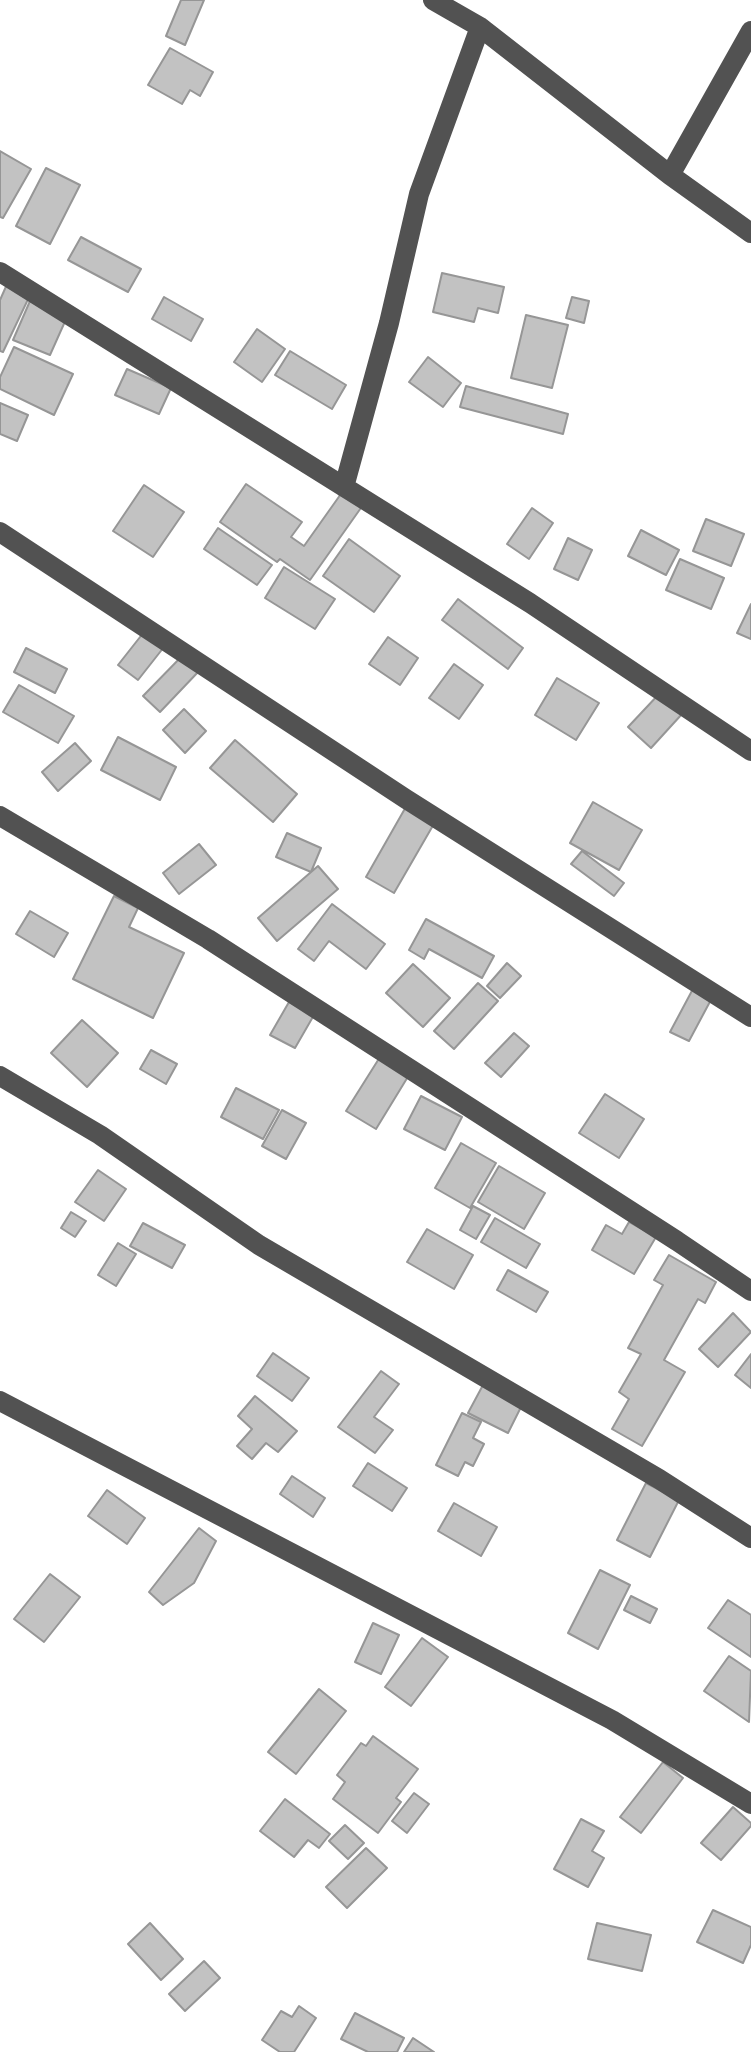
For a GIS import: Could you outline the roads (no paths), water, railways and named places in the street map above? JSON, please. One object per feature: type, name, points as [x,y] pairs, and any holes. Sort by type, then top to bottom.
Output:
[{"type":"street","points":[[433,0],[480,27],[670,175],[751,233]]},
{"type":"street","points":[[344,487],[389,323],[419,194],[480,27]]},
{"type":"street","points":[[670,175],[751,31]]},
{"type":"street","points":[[0,272],[530,603],[751,751]]},
{"type":"street","points":[[0,532],[406,799],[751,1017]]},
{"type":"street","points":[[0,816],[208,939],[751,1291]]},
{"type":"street","points":[[0,1076],[100,1135],[259,1245],[659,1479],[751,1538]]},
{"type":"street","points":[[0,1401],[612,1720],[751,1804]]}]
